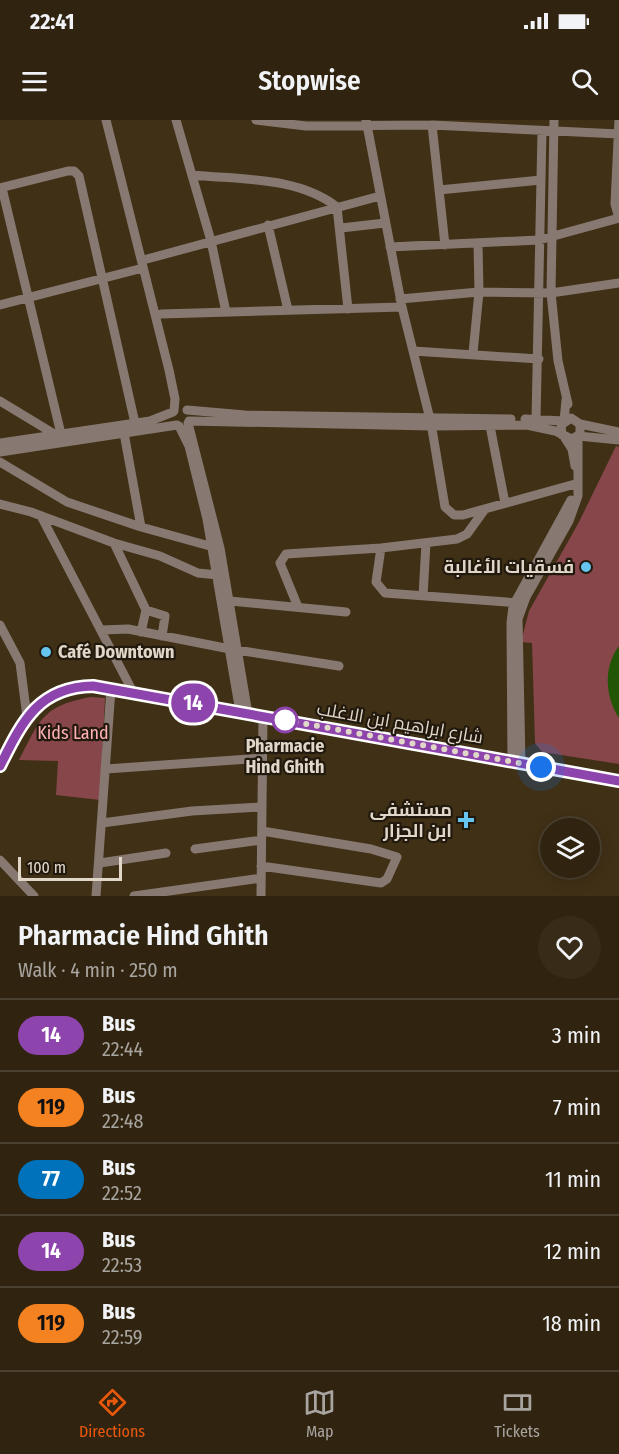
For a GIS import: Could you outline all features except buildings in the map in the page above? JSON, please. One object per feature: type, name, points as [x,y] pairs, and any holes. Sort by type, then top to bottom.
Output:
[{"type":"main road","name":"شارع ابراهيم ابن الاغلب","points":[[0,766],[27,717],[46,699],[68,688],[93,686],[619,781]]},
{"type":"street","points":[[106,120],[186,409],[190,415],[183,424]]},
{"type":"street","points":[[113,120],[175,399],[172,418],[183,424],[189,446],[230,602],[234,650]]},
{"type":"street","points":[[176,120],[211,241],[226,312]]},
{"type":"street","points":[[256,120],[307,123],[505,124],[553,132],[619,134]]},
{"type":"street","points":[[517,762],[518,603],[568,507],[575,484],[574,457],[560,429],[564,421],[566,400],[557,352],[551,293],[550,238],[554,120]]},
{"type":"street","points":[[390,247],[539,240],[619,218],[615,204],[619,120]]},
{"type":"street","points":[[366,123],[401,303],[431,423],[445,507],[458,515],[575,484]]},
{"type":"street","points":[[432,125],[445,245]]},
{"type":"street","points":[[536,420],[542,131]]},
{"type":"street","points":[[58,434],[1,188],[68,171],[77,173],[135,423]]},
{"type":"street","points":[[192,175],[302,188],[320,195],[337,207],[348,309]]},
{"type":"street","points":[[439,190],[541,180]]},
{"type":"street","points":[[0,305],[102,279],[211,241],[380,196]]},
{"type":"street","points":[[341,228],[385,224]]},
{"type":"street","points":[[268,225],[288,310]]},
{"type":"street","points":[[473,353],[479,292],[478,243]]},
{"type":"street","points":[[161,314],[348,309],[479,292],[551,293],[619,283]]},
{"type":"street","points":[[413,351],[473,353],[539,359]]},
{"type":"street","points":[[518,603],[569,521],[578,496],[578,436],[581,430],[566,400]]},
{"type":"street","points":[[0,401],[58,434]]},
{"type":"street","points":[[0,443],[155,420],[186,409],[245,415],[490,426],[527,425],[555,430],[564,437],[572,439],[578,436],[619,440]]},
{"type":"street","points":[[0,452],[183,424],[431,423],[536,420],[578,422],[619,432]]},
{"type":"street","points":[[490,426],[505,503]]},
{"type":"street","points":[[124,433],[141,527]]},
{"type":"street","points":[[0,462],[67,502],[141,527],[216,548]]},
{"type":"street","points":[[0,504],[41,516],[114,543],[160,556],[198,573],[218,574]]},
{"type":"street","points":[[298,607],[280,563],[286,554],[381,548],[462,537],[485,509]]},
{"type":"street","points":[[41,516],[133,692]]},
{"type":"street","points":[[114,543],[146,610],[141,632]]},
{"type":"street","points":[[423,596],[426,543]]},
{"type":"street","points":[[216,548],[218,574],[244,713]]},
{"type":"street","points":[[381,548],[376,582],[380,590],[385,593],[518,603]]},
{"type":"street","points":[[230,602],[346,612]]},
{"type":"street","points":[[146,610],[165,616],[162,636]]},
{"type":"street","points":[[0,625],[20,663],[27,717]]},
{"type":"street","points":[[102,630],[119,628],[234,650],[339,666]]},
{"type":"street","points":[[96,896],[111,689]]},
{"type":"street","points":[[261,896],[263,716]]},
{"type":"street","points":[[106,769],[262,758]]},
{"type":"street","points":[[102,823],[192,811],[261,807]]},
{"type":"street","points":[[195,849],[261,835],[371,849],[397,857],[387,879],[381,883],[261,866]]},
{"type":"street","points":[[100,863],[166,853]]},
{"type":"street","points":[[0,860],[31,895]]},
{"type":"street","points":[[134,896],[261,878]]},
{"type":"green space","name":"فسقيات الأغالبة","points":[[616,446],[619,447],[619,764],[542,752],[535,743],[532,643],[521,642],[529,611],[579,522]]},
{"type":"green space","name":"Kids Land","points":[[91,697],[105,698],[100,800],[56,795],[58,761],[19,760],[45,716],[63,705]]},
{"type":"shaded area","points":[[619,646],[619,718],[611,701],[608,672]]},
{"type":"bus line","name":"14","points":[[0,766],[27,717],[36,706],[68,688],[93,686],[619,781]]},
{"type":"place","name":"فسقيات الأغالبة","points":[[586,567]]},
{"type":"place","name":"Café Downtown","points":[[46,652]]},
{"type":"place","name":"Pharmacie Hind Ghith","points":[[285,720]]},
{"type":"place","name":"مستشفى ابن الجزار","points":[[466,820]]},
{"type":"route","points":[[285,720],[541,767]]}]
